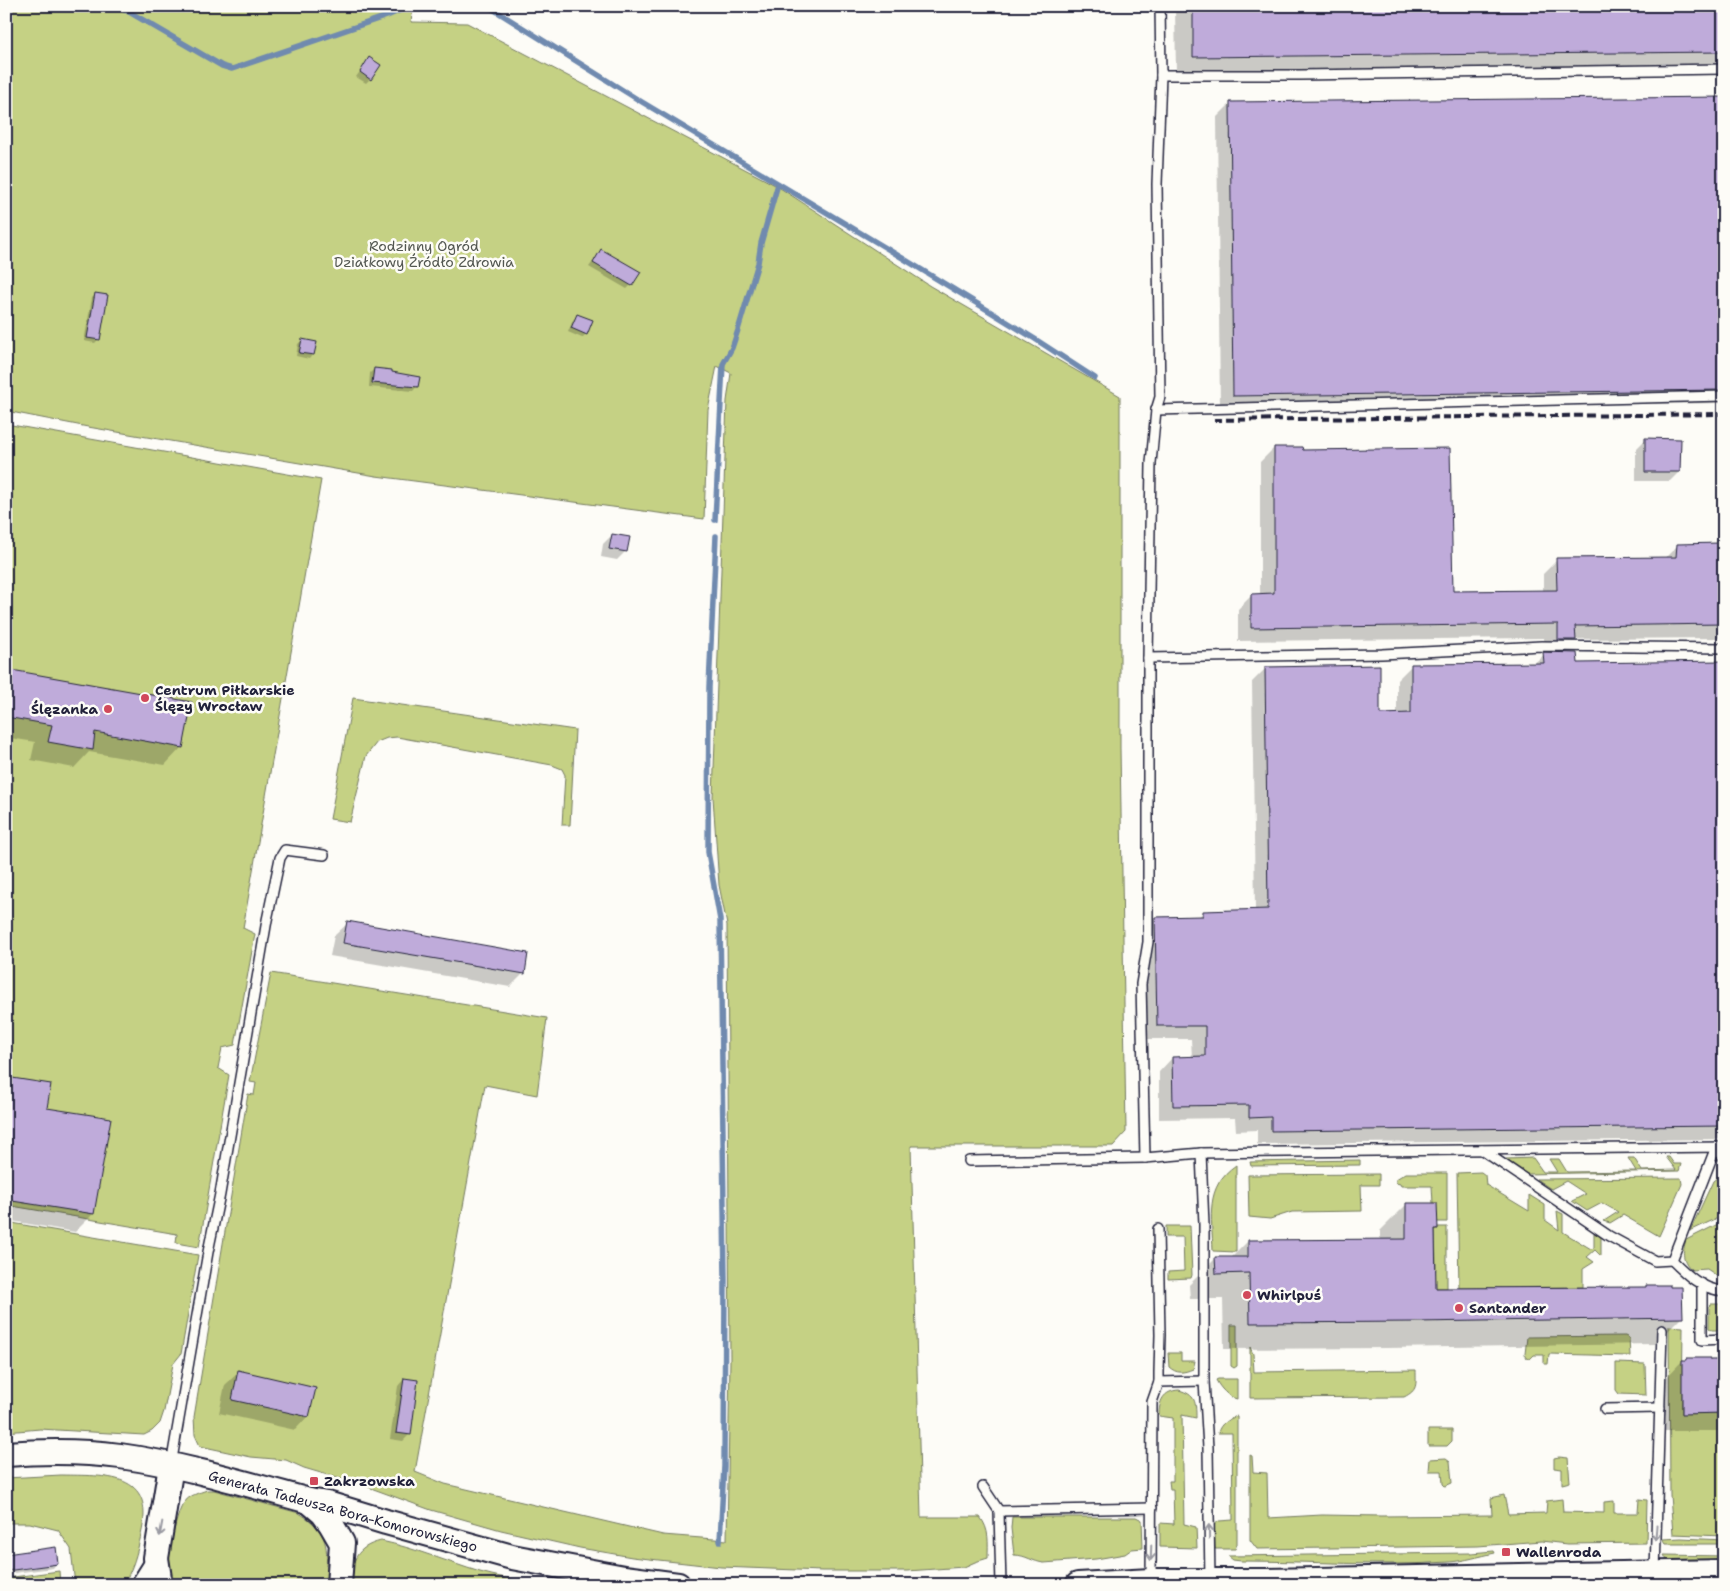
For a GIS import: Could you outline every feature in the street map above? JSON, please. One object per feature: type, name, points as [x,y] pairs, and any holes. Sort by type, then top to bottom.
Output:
[{"type":"street","name":"Generała Tadeusza Bora-Komorowskiego","points":[[6,1454],[71,1453],[110,1455],[171,1466],[327,1504],[512,1557],[624,1578],[678,1585]]},
{"type":"street","points":[[160,1585],[156,1558],[171,1466]]},
{"type":"street","points":[[166,1500],[203,1480],[220,1477]]},
{"type":"street","points":[[309,1501],[323,1513],[342,1544],[339,1585]]},
{"type":"street","points":[[342,1544],[362,1528],[386,1522]]},
{"type":"street","points":[[139,1585],[156,1558]]},
{"type":"street","points":[[1078,1585],[1151,1581],[1235,1583],[1574,1580],[1655,1574],[1724,1572]]},
{"type":"lane","points":[[1145,1158],[1141,984],[1148,942],[1148,658],[1151,463],[1156,410],[1160,397],[1157,179],[1161,74],[1160,6]]},
{"type":"lane","points":[[1161,74],[1300,75],[1724,69]]},
{"type":"lane","points":[[1156,410],[1724,396]]},
{"type":"lane","points":[[1148,658],[1382,654],[1541,646],[1724,648]]},
{"type":"lane","points":[[171,1466],[267,920],[280,858],[285,850],[324,855]]},
{"type":"lane","points":[[968,1161],[1145,1158],[1201,1152],[1720,1147]]},
{"type":"lane","points":[[1720,1147],[1724,1158]]},
{"type":"lane","points":[[1672,1260],[1720,1147]]},
{"type":"lane","points":[[1482,1150],[1609,1236],[1655,1261],[1672,1260],[1690,1278],[1718,1291],[1724,1291]]},
{"type":"lane","points":[[1201,1152],[1204,1225],[1204,1381],[1208,1457],[1210,1581]]},
{"type":"lane","points":[[1151,1581],[1152,1402],[1159,1382],[1160,1335],[1158,1229]]},
{"type":"lane","points":[[1702,1284],[1702,1340],[1724,1339]]},
{"type":"lane","points":[[1655,1574],[1662,1330]]},
{"type":"lane","points":[[1159,1382],[1204,1381]]},
{"type":"lane","points":[[1605,1409],[1660,1408]]},
{"type":"lane","points":[[983,1487],[999,1511],[1001,1585]]},
{"type":"lane","points":[[999,1511],[1152,1508]]},
{"type":"green space","name":"Rodzinny Ogród Działkowy Źródło Zdrowia","points":[[6,6],[413,6],[411,22],[467,23],[777,186],[930,286],[1120,396],[1120,748],[1126,1132],[1113,1146],[911,1146],[921,1517],[980,1517],[987,1531],[988,1558],[964,1567],[907,1571],[822,1571],[721,1567],[632,1557],[580,1548],[501,1530],[431,1510],[368,1487],[304,1468],[286,1460],[251,1457],[200,1446],[195,1435],[194,1417],[248,1094],[254,1095],[256,1083],[250,1082],[271,973],[547,1018],[537,1095],[485,1085],[415,1472],[445,1484],[663,1535],[727,1540],[730,1360],[727,925],[719,885],[713,797],[727,401],[731,373],[717,366],[708,410],[704,519],[376,476],[88,427],[6,411]]},
{"type":"green space","name":"Centrum Piłkarskie Ślęzy Wrocław","points":[[6,424],[321,480],[243,928],[255,934],[235,1045],[222,1048],[218,1068],[229,1075],[199,1247],[176,1243],[177,1234],[6,1205]]},
{"type":"green space","points":[[353,698],[575,730],[570,825],[562,825],[565,775],[562,769],[552,765],[397,737],[377,742],[366,756],[350,822],[330,819]]},
{"type":"green space","points":[[1666,1157],[1669,1157],[1674,1164],[1681,1164],[1679,1171],[1527,1174],[1506,1161],[1506,1159],[1533,1158],[1543,1172],[1557,1172],[1549,1159],[1559,1159],[1567,1172],[1636,1171],[1628,1158],[1634,1158],[1642,1171],[1676,1170]]},
{"type":"green space","points":[[1360,1160],[1360,1165],[1251,1166],[1250,1162]]},
{"type":"green space","points":[[1236,1165],[1236,1252],[1213,1251],[1211,1215],[1214,1193],[1226,1174]]},
{"type":"green space","points":[[1481,1172],[1485,1175],[1486,1185],[1529,1211],[1529,1195],[1545,1205],[1545,1220],[1559,1230],[1557,1211],[1563,1214],[1563,1232],[1591,1249],[1594,1248],[1594,1233],[1601,1237],[1601,1256],[1595,1250],[1587,1257],[1594,1262],[1583,1269],[1583,1287],[1459,1288],[1457,1173]]},
{"type":"green space","points":[[1406,1173],[1447,1173],[1447,1222],[1437,1222],[1432,1186],[1401,1186],[1396,1183],[1396,1179]]},
{"type":"green space","points":[[1723,1173],[1724,1215],[1690,1231],[1713,1181]]},
{"type":"green space","points":[[1379,1174],[1379,1185],[1361,1185],[1362,1211],[1292,1212],[1270,1219],[1249,1217],[1248,1175]]},
{"type":"green space","points":[[1681,1178],[1682,1184],[1659,1236],[1623,1215],[1610,1223],[1604,1221],[1618,1212],[1602,1203],[1587,1211],[1572,1201],[1586,1194],[1566,1181],[1551,1189],[1536,1179]]},
{"type":"green space","points":[[1724,1221],[1724,1276],[1719,1277],[1707,1269],[1692,1270],[1686,1263],[1684,1256],[1686,1240]]},
{"type":"green space","points":[[6,1222],[198,1255],[181,1354],[173,1364],[160,1423],[152,1431],[144,1435],[40,1429],[6,1432]]},
{"type":"green space","points":[[1166,1226],[1190,1226],[1191,1278],[1168,1279],[1168,1272],[1184,1271],[1183,1237],[1166,1237]]},
{"type":"green space","points":[[1437,1227],[1447,1227],[1447,1288],[1434,1288],[1436,1266],[1435,1229]]},
{"type":"green space","points":[[1711,1304],[1724,1304],[1724,1330],[1712,1330],[1709,1328],[1709,1306]]},
{"type":"green space","points":[[1231,1325],[1237,1325],[1237,1366],[1234,1368],[1231,1366]]},
{"type":"green space","points":[[1669,1326],[1683,1327],[1682,1413],[1724,1413],[1724,1536],[1673,1534],[1670,1495]]},
{"type":"green space","points":[[1625,1336],[1629,1338],[1630,1356],[1549,1354],[1548,1364],[1544,1364],[1544,1355],[1534,1355],[1530,1359],[1525,1354],[1527,1337]]},
{"type":"green space","points":[[1250,1347],[1253,1354],[1254,1372],[1416,1370],[1415,1386],[1412,1392],[1404,1397],[1250,1398]]},
{"type":"green space","points":[[1168,1353],[1181,1353],[1181,1361],[1195,1361],[1193,1369],[1180,1372],[1175,1371],[1169,1367]]},
{"type":"green space","points":[[1616,1363],[1645,1364],[1646,1395],[1619,1394],[1616,1390]]},
{"type":"green space","points":[[1237,1379],[1237,1399],[1225,1392],[1216,1380]]},
{"type":"green space","points":[[1179,1390],[1192,1397],[1196,1408],[1196,1418],[1182,1415],[1184,1524],[1196,1527],[1197,1548],[1160,1547],[1160,1523],[1174,1524],[1173,1489],[1170,1489],[1169,1481],[1173,1481],[1173,1418],[1159,1416],[1159,1411],[1163,1398],[1169,1392]]},
{"type":"green space","points":[[1237,1416],[1237,1544],[1235,1549],[1215,1549],[1214,1525],[1219,1521],[1233,1520],[1232,1433],[1218,1433],[1223,1424]]},
{"type":"green space","points":[[1428,1430],[1452,1430],[1452,1441],[1447,1446],[1428,1446]]},
{"type":"green space","points":[[1250,1455],[1252,1456],[1253,1472],[1267,1473],[1268,1518],[1322,1515],[1492,1515],[1491,1498],[1504,1495],[1508,1514],[1546,1513],[1547,1501],[1562,1499],[1563,1512],[1604,1513],[1604,1502],[1614,1501],[1614,1513],[1638,1513],[1639,1499],[1647,1500],[1646,1543],[1567,1544],[1541,1541],[1478,1546],[1257,1549],[1250,1540]]},
{"type":"green space","points":[[1446,1458],[1450,1461],[1452,1483],[1445,1486],[1443,1484],[1442,1471],[1429,1471],[1430,1459]]},
{"type":"green space","points":[[1554,1458],[1568,1458],[1570,1482],[1562,1484],[1562,1469],[1554,1468]]},
{"type":"green space","points":[[61,1475],[94,1476],[123,1481],[134,1488],[141,1499],[144,1514],[141,1535],[134,1561],[123,1585],[75,1585],[71,1549],[58,1530],[30,1523],[6,1523],[6,1478]]},
{"type":"green space","points":[[207,1490],[214,1490],[299,1513],[307,1518],[318,1529],[325,1541],[326,1566],[330,1568],[327,1585],[173,1585],[169,1576],[168,1566],[178,1515],[186,1500]]},
{"type":"green space","points":[[1012,1517],[1136,1517],[1142,1520],[1143,1548],[1132,1549],[1125,1554],[1096,1559],[1044,1563],[1014,1555],[1011,1528]]},
{"type":"green space","points":[[1663,1539],[1724,1540],[1724,1544],[1665,1544],[1663,1541]]},
{"type":"green space","points":[[381,1541],[504,1578],[527,1582],[575,1585],[351,1585],[352,1569],[357,1556],[366,1547]]},
{"type":"green space","points":[[1494,1551],[1495,1553],[1467,1560],[1397,1564],[1241,1561],[1233,1560],[1228,1556],[1471,1553]]},
{"type":"green space","points":[[1664,1555],[1724,1556],[1724,1561],[1671,1562]]},
{"type":"green space","points":[[59,1571],[60,1585],[6,1585],[6,1578]]},
{"type":"building","points":[[1193,6],[1724,6],[1724,52],[1193,57]]},
{"type":"building","points":[[369,57],[381,65],[371,80],[360,72]]},
{"type":"building","points":[[1724,97],[1724,390],[1233,396],[1230,102]]},
{"type":"building","points":[[601,249],[641,272],[632,286],[593,263]]},
{"type":"building","points":[[95,293],[108,295],[100,340],[87,338]]},
{"type":"building","points":[[577,314],[593,320],[587,335],[571,328]]},
{"type":"building","points":[[302,339],[317,342],[314,355],[299,353]]},
{"type":"building","points":[[374,368],[420,377],[418,387],[372,383]]},
{"type":"building","points":[[1645,438],[1681,439],[1680,472],[1645,472]]},
{"type":"building","points":[[1274,447],[1302,447],[1303,450],[1450,448],[1453,591],[1557,590],[1556,558],[1676,557],[1677,544],[1720,543],[1720,557],[1724,557],[1724,624],[1575,626],[1576,640],[1558,640],[1558,624],[1251,628],[1251,594],[1274,593]]},
{"type":"building","points":[[612,534],[630,537],[627,552],[609,549]]},
{"type":"building","points":[[1543,652],[1577,653],[1578,663],[1724,661],[1724,1126],[1271,1131],[1271,1117],[1249,1118],[1249,1105],[1173,1106],[1172,1057],[1205,1056],[1205,1026],[1157,1026],[1155,917],[1203,916],[1203,911],[1268,909],[1265,667],[1380,665],[1380,714],[1411,713],[1411,664],[1544,663]]},
{"type":"building","points":[[6,669],[192,702],[183,748],[95,732],[93,750],[48,742],[52,725],[6,717]]},
{"type":"building","points":[[347,921],[528,953],[525,974],[343,943]]},
{"type":"building","points":[[6,1077],[51,1084],[47,1108],[111,1118],[94,1214],[6,1200]]},
{"type":"building","points":[[1406,1203],[1437,1203],[1438,1229],[1435,1229],[1436,1288],[1646,1287],[1646,1285],[1670,1285],[1670,1287],[1682,1287],[1683,1318],[1250,1323],[1249,1273],[1216,1274],[1215,1257],[1248,1257],[1248,1240],[1406,1239]]},
{"type":"building","points":[[1687,1358],[1724,1360],[1724,1413],[1682,1414],[1682,1360],[1687,1360]]},
{"type":"building","points":[[238,1370],[316,1388],[309,1417],[232,1400]]},
{"type":"building","points":[[404,1378],[418,1380],[411,1435],[396,1433]]},
{"type":"building","points":[[56,1547],[58,1564],[6,1571],[6,1554]]},
{"type":"waterway","points":[[119,6],[222,66],[232,69],[387,16],[410,6]]},
{"type":"waterway","points":[[488,6],[637,99],[1035,339],[1095,378]]},
{"type":"waterway","points":[[715,520],[723,364],[732,348],[738,330],[758,263],[761,243],[778,184]]},
{"type":"waterway","points":[[716,536],[709,687],[708,852],[720,920],[725,1280],[724,1466],[720,1541]]},
{"type":"railway","points":[[1214,420],[1724,414]]},
{"type":"place","name":"Centrum Piłkarskie Ślęzy Wrocław","points":[[145,698]]},
{"type":"place","name":"Ślęzanka","points":[[108,709]]},
{"type":"place","name":"Whirlpuś","points":[[1247,1295]]},
{"type":"place","name":"Santander","points":[[1459,1308]]},
{"type":"place","name":"Zakrzowska","points":[[314,1481]]},
{"type":"place","name":"Wallenroda","points":[[1506,1552]]}]
